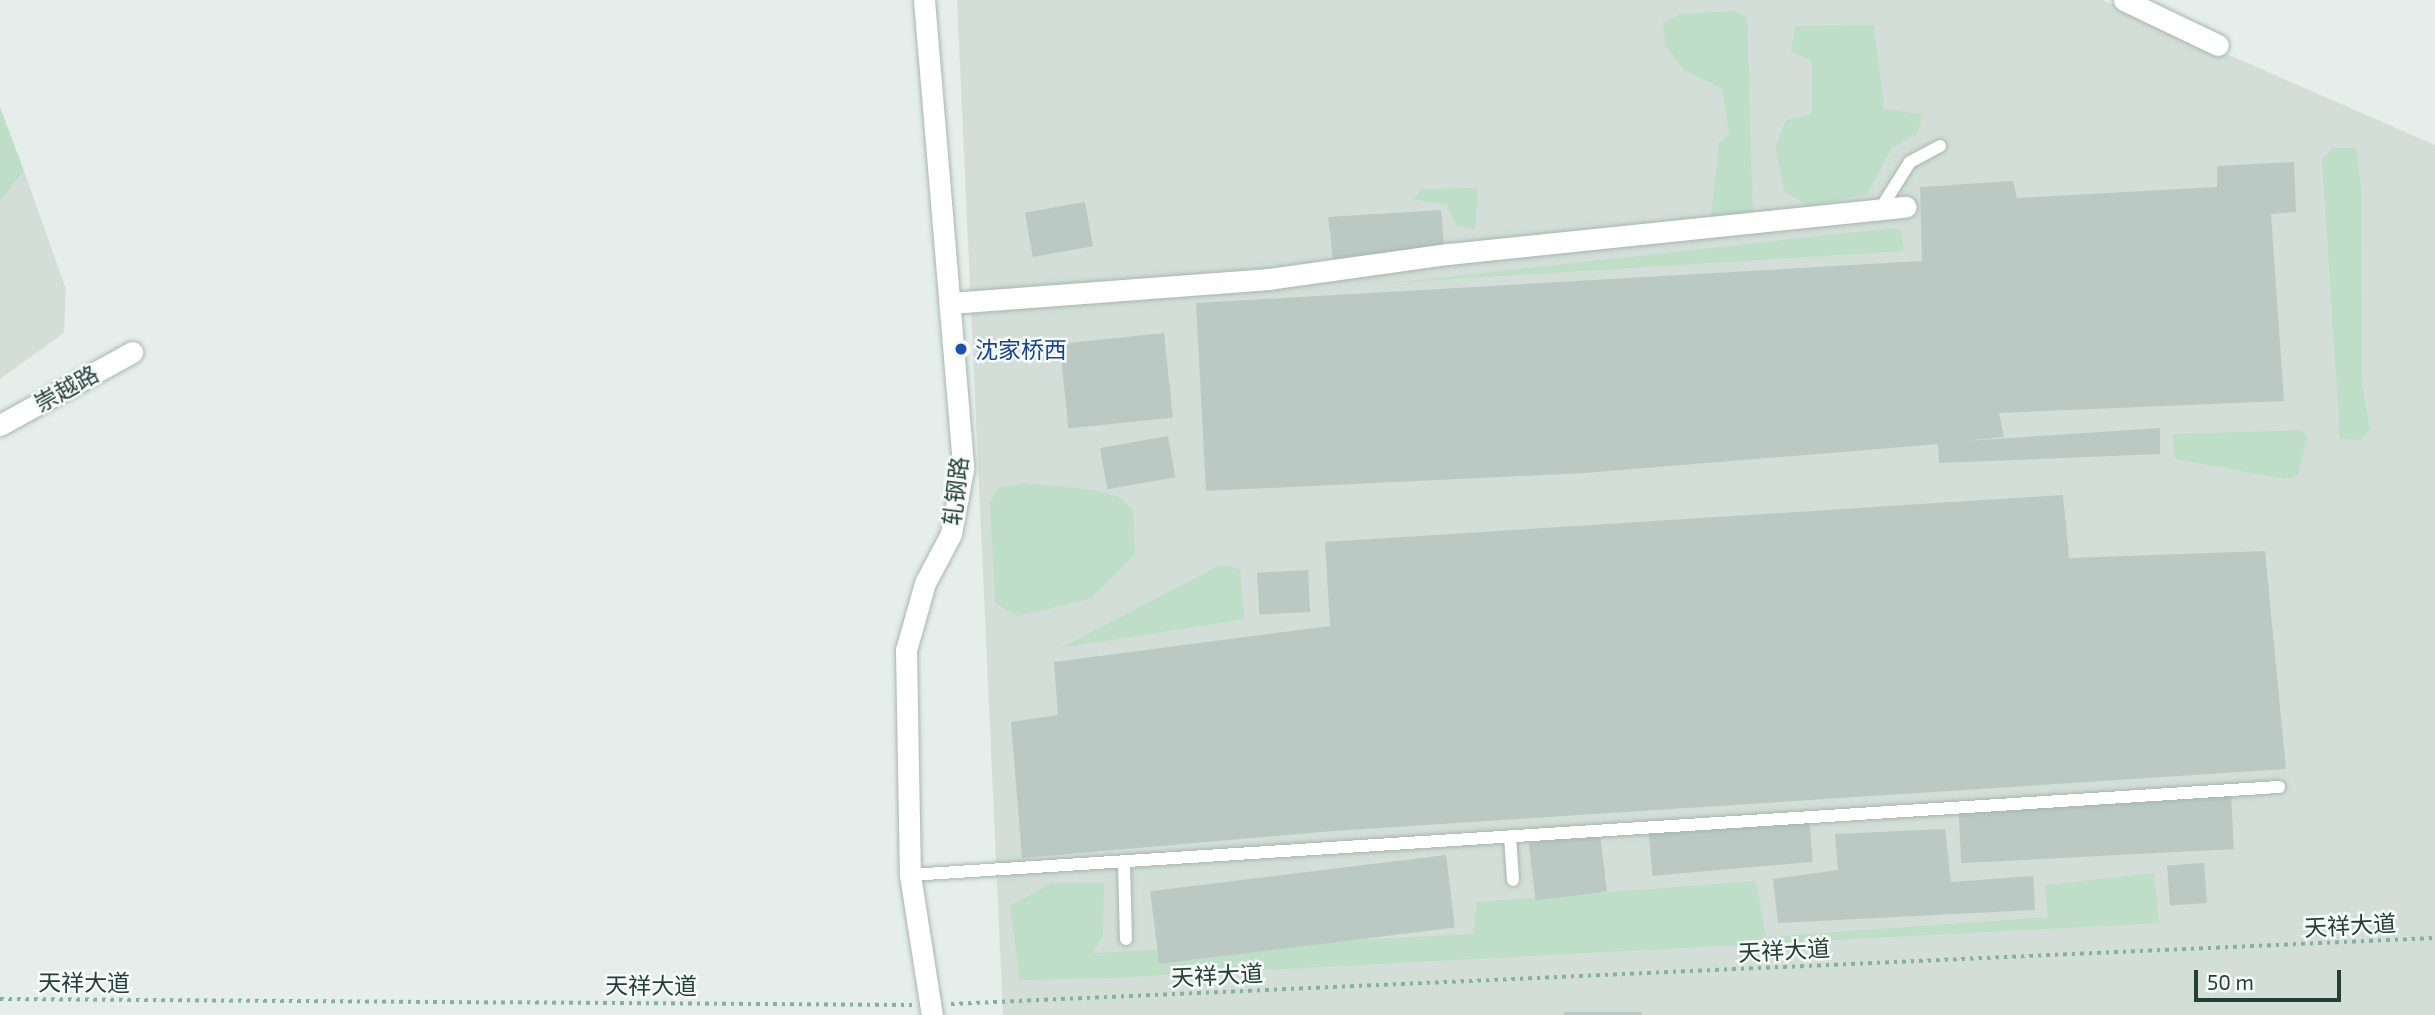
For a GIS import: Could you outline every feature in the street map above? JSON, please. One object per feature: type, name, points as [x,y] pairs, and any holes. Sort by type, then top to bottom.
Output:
[{"type":"street","name":"轧钢路","points":[[924,0],[963,469],[951,534],[925,583],[906,650],[911,875],[931,1010]]},
{"type":"street","points":[[2124,0],[2218,45]]},
{"type":"street","points":[[951,303],[1269,279],[1448,254],[1906,207]]},
{"type":"street","name":"崇越路","points":[[0,425],[132,352]]},
{"type":"lane","points":[[1881,208],[1910,162],[1940,146]]},
{"type":"lane","points":[[911,875],[1124,864],[1510,836],[2279,787]]},
{"type":"lane","points":[[1510,836],[1513,880]]},
{"type":"lane","points":[[1124,864],[1126,939]]},
{"type":"path","name":"天祥大道","points":[[0,999],[931,1010],[2435,938]]},
{"type":"shaded area","points":[[957,0],[2103,0],[2435,145],[2435,1015],[1003,1015]]},
{"type":"shaded area","points":[[24,171],[66,289],[64,333],[0,379],[0,201]]},
{"type":"green space","points":[[1735,11],[1747,18],[1753,213],[1711,216],[1719,143],[1729,135],[1722,88],[1685,71],[1665,45],[1663,23],[1680,14]]},
{"type":"green space","points":[[1874,25],[1884,109],[1922,114],[1918,133],[1892,148],[1867,194],[1809,206],[1785,192],[1775,148],[1785,121],[1812,113],[1812,60],[1791,52],[1795,26]]},
{"type":"green space","points":[[0,107],[24,171],[0,201]]},
{"type":"green space","points":[[2332,148],[2356,148],[2361,188],[2362,385],[2370,429],[2361,440],[2340,439],[2322,159]]},
{"type":"green space","points":[[1478,188],[1475,229],[1456,225],[1447,205],[1413,199],[1422,189]]},
{"type":"green space","points":[[1893,228],[1901,230],[1904,251],[1391,283]]},
{"type":"green space","points":[[2300,430],[2307,436],[2298,475],[2285,479],[2175,459],[2172,434]]},
{"type":"green space","points":[[1023,483],[1095,490],[1119,497],[1133,510],[1135,554],[1090,599],[1017,616],[995,603],[990,503],[998,488]]},
{"type":"green space","points":[[1220,565],[1240,569],[1244,619],[1061,648]]},
{"type":"green space","points":[[2154,873],[2159,923],[1111,978],[1020,980],[1010,906],[1051,883],[1104,883],[1103,936],[1093,953],[1473,934],[1477,902],[1756,881],[1766,937],[2048,917],[2045,885]]},
{"type":"building","points":[[2294,162],[2296,212],[2271,214],[2284,401],[1999,413],[2004,437],[1965,441],[2160,428],[2160,454],[1939,463],[1938,444],[1585,473],[1206,491],[1196,303],[1922,261],[1920,187],[2013,181],[2017,198],[2217,187],[2217,166]]},
{"type":"building","points":[[1085,202],[1093,246],[1033,257],[1025,213]]},
{"type":"building","points":[[1441,210],[1444,246],[1333,259],[1328,217]]},
{"type":"building","points":[[1164,333],[1173,418],[1068,429],[1060,344]]},
{"type":"building","points":[[1168,436],[1175,477],[1107,489],[1100,448]]},
{"type":"building","points":[[2063,495],[2069,558],[2265,551],[2286,769],[1333,831],[1022,858],[1011,722],[1058,715],[1054,662],[1330,626],[1325,542]]},
{"type":"building","points":[[1308,570],[1310,612],[1259,615],[1257,573]]},
{"type":"building","points":[[2231,794],[2234,849],[1961,863],[1958,808]]},
{"type":"building","points":[[1809,818],[1813,862],[1652,876],[1649,832]]},
{"type":"building","points":[[1945,829],[1951,882],[2033,876],[2035,910],[1778,923],[1773,879],[1838,870],[1835,834]]},
{"type":"building","points":[[1600,834],[1607,892],[1536,900],[1529,843]]},
{"type":"building","points":[[1446,855],[1455,927],[1159,964],[1150,891]]},
{"type":"building","points":[[2204,863],[2207,903],[2170,905],[2167,866]]},
{"type":"building","points":[[1564,1012],[1642,1012],[1642,1015],[1564,1015]]},
{"type":"place","name":"沈家桥西","points":[[961,349]]}]
